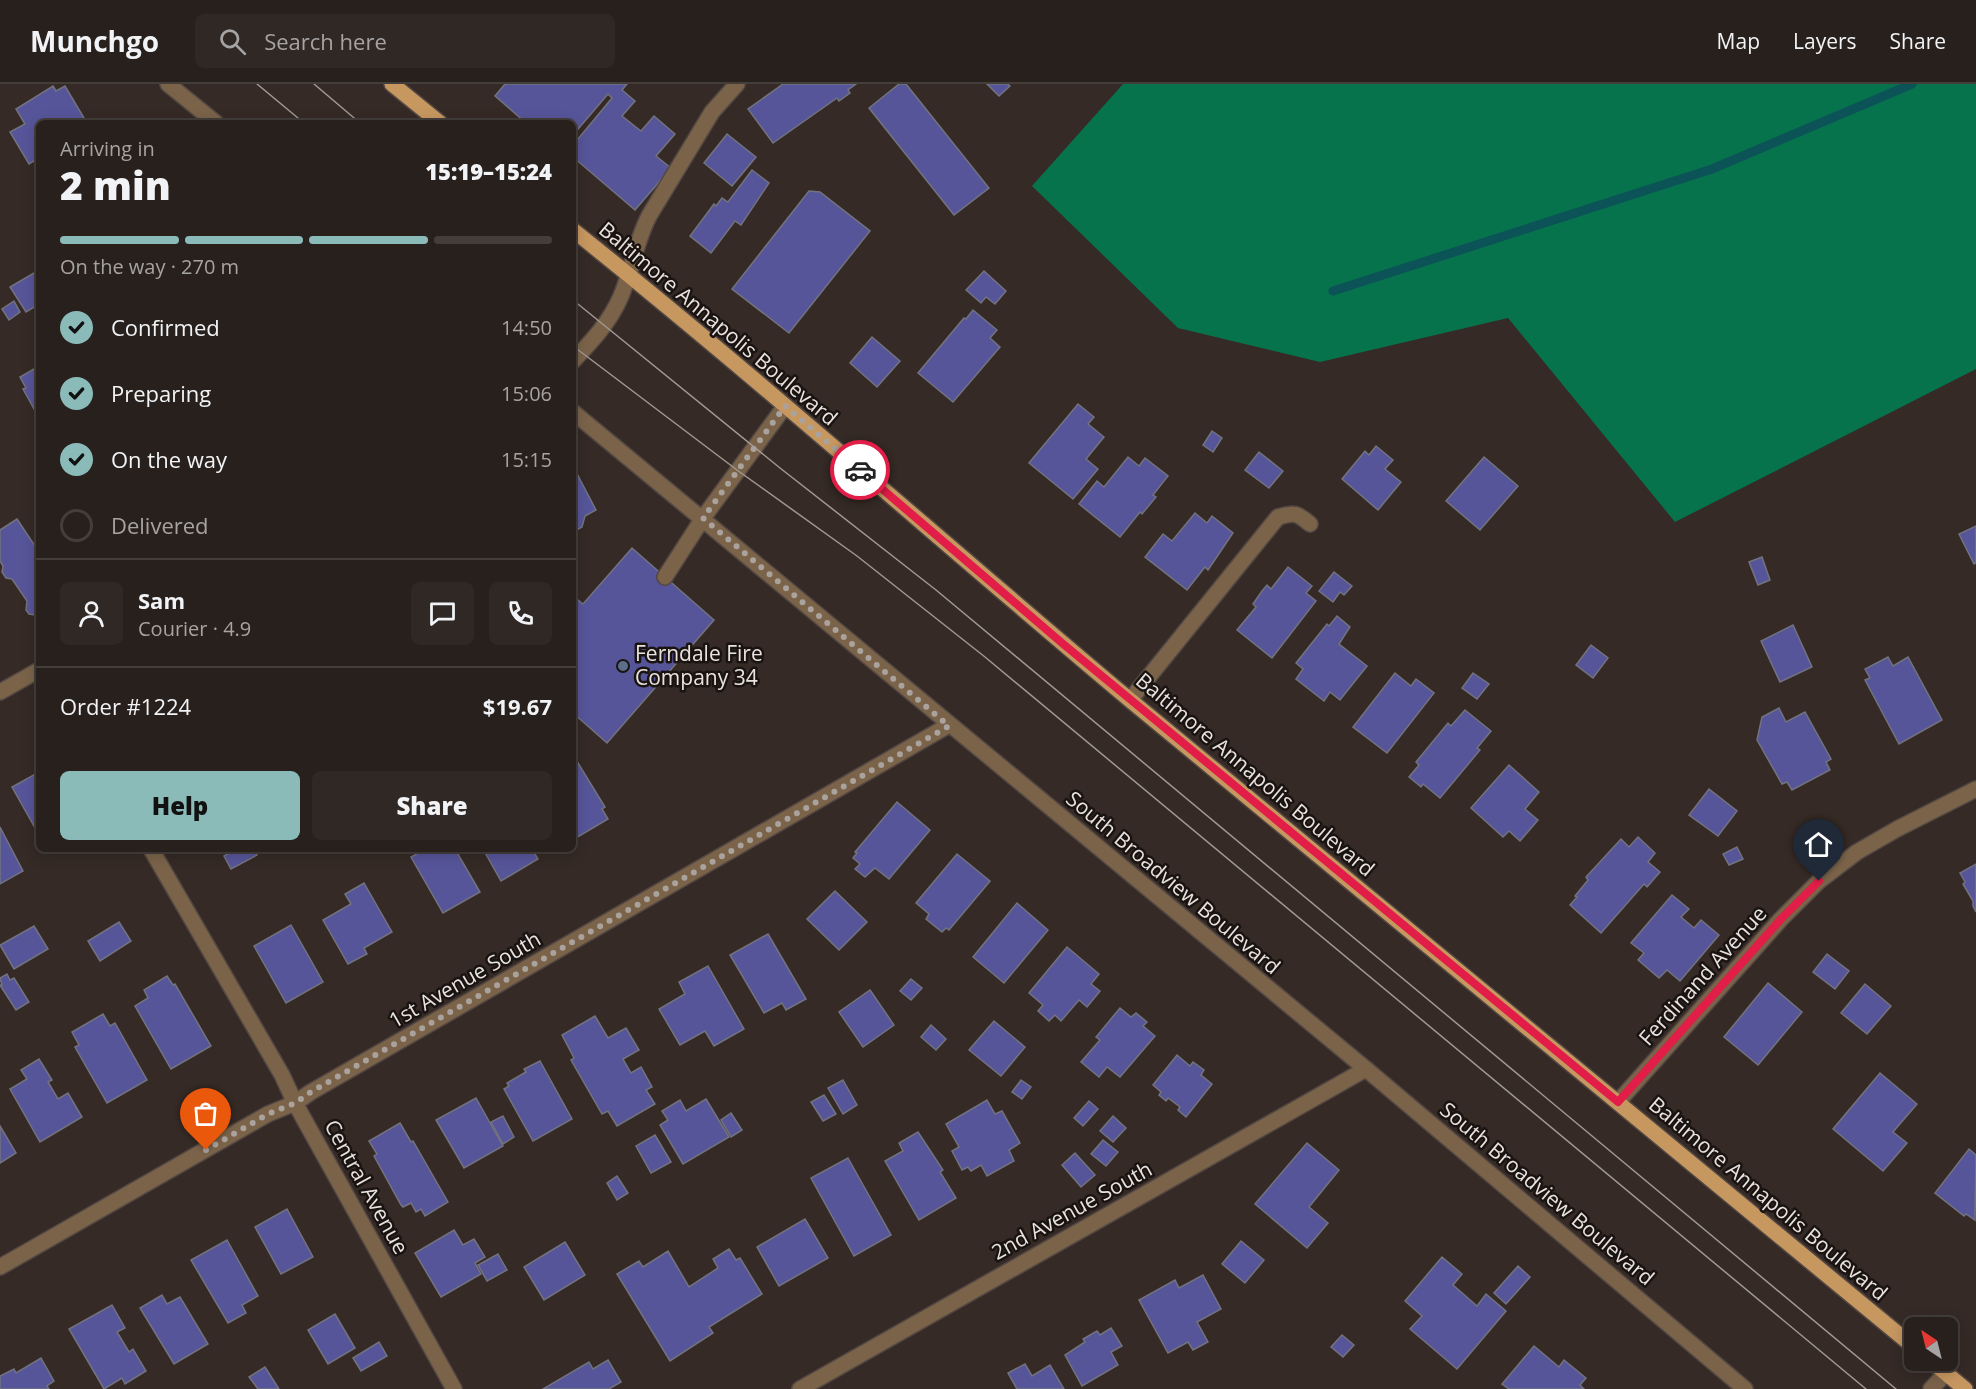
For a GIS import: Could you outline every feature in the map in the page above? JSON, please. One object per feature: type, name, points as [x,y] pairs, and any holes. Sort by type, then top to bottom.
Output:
[{"type":"main road","points":[[392,84],[436,120]]},
{"type":"main road","name":"Baltimore Annapolis Boulevard","points":[[576,232],[701,334],[1130,699],[1904,1339]]},
{"type":"main road","points":[[1944,1371],[1965,1389]]},
{"type":"street","points":[[168,84],[212,120]]},
{"type":"street","points":[[576,358],[604,326],[620,297],[649,216],[712,112],[736,84]]},
{"type":"street","points":[[665,577],[703,518],[785,406]]},
{"type":"street","name":"South Broadview Boulevard","points":[[576,414],[703,518],[949,726],[1366,1069],[1745,1389]]},
{"type":"street","points":[[1130,699],[1278,517],[1298,514],[1310,524]]},
{"type":"street","points":[[0,692],[36,672]]},
{"type":"street","name":"1st Avenue South","points":[[0,1267],[268,1114],[295,1103],[949,726]]},
{"type":"street","name":"Ferdinand Avenue","points":[[1618,1102],[1781,919],[1819,881],[1857,852],[1976,789]]},
{"type":"street","name":"Central Avenue","points":[[154,852],[282,1075],[295,1103],[454,1389]]},
{"type":"street","name":"2nd Avenue South","points":[[800,1389],[1366,1069]]},
{"type":"street","points":[[1932,1389],[1946,1373]]},
{"type":"green space","points":[[1123,84],[1976,84],[1976,369],[1675,522],[1508,318],[1320,362],[1178,328],[1032,186]]},
{"type":"building","points":[[505,84],[627,84],[622,90],[635,101],[622,116],[641,131],[654,116],[675,134],[656,156],[671,168],[635,210],[576,160],[576,141],[612,98],[608,94],[576,131],[576,120],[523,120],[495,96]]},
{"type":"building","points":[[783,84],[856,84],[848,90],[850,93],[839,101],[837,98],[773,143],[748,109]]},
{"type":"building","points":[[899,84],[906,84],[989,188],[954,215],[869,108]]},
{"type":"building","points":[[987,84],[1008,84],[1010,86],[999,96]]},
{"type":"building","points":[[53,86],[56,91],[65,86],[85,120],[36,120],[36,160],[29,164],[10,132],[25,124],[16,109]]},
{"type":"building","points":[[727,134],[756,157],[732,186],[704,163]]},
{"type":"building","points":[[752,170],[769,183],[741,225],[735,221],[711,253],[690,236],[714,204],[716,206],[722,198],[728,202]]},
{"type":"building","points":[[809,191],[820,192],[870,231],[789,333],[732,289]]},
{"type":"building","points":[[984,271],[1006,291],[995,304],[986,297],[981,303],[966,290]]},
{"type":"building","points":[[36,272],[36,306],[26,312],[10,287]]},
{"type":"building","points":[[14,301],[20,312],[9,320],[2,309]]},
{"type":"building","points":[[973,310],[997,330],[990,338],[1000,347],[953,402],[918,373]]},
{"type":"building","points":[[872,337],[900,361],[877,387],[850,363]]},
{"type":"building","points":[[36,368],[36,413],[23,389],[26,388],[20,377]]},
{"type":"building","points":[[1078,404],[1094,417],[1088,424],[1104,437],[1086,459],[1098,469],[1073,499],[1029,463]]},
{"type":"building","points":[[1212,431],[1222,438],[1213,452],[1203,445]]},
{"type":"building","points":[[1376,446],[1393,460],[1385,469],[1401,482],[1378,510],[1342,479],[1365,451],[1369,455]]},
{"type":"building","points":[[1259,452],[1283,471],[1269,488],[1245,470]]},
{"type":"building","points":[[1128,457],[1139,466],[1145,458],[1168,476],[1153,495],[1156,497],[1142,514],[1140,512],[1120,537],[1079,504],[1097,481],[1104,487]]},
{"type":"building","points":[[1484,457],[1518,486],[1480,530],[1446,501]]},
{"type":"building","points":[[576,472],[596,510],[585,516],[582,527],[576,530]]},
{"type":"building","points":[[1195,513],[1207,523],[1212,516],[1233,533],[1208,570],[1205,567],[1187,590],[1145,557],[1163,534],[1172,541]]},
{"type":"building","points":[[17,519],[36,546],[35,615],[29,614],[26,610],[27,601],[12,579],[6,578],[2,572],[0,530]]},
{"type":"building","points":[[1976,526],[1976,563],[1974,564],[1959,534]]},
{"type":"building","name":"Ferndale Fire Company 34","points":[[632,548],[714,620],[607,743],[576,716],[576,598],[583,604]]},
{"type":"building","points":[[1762,557],[1770,580],[1758,585],[1749,562]]},
{"type":"building","points":[[1288,567],[1312,586],[1306,593],[1316,601],[1272,658],[1237,630],[1256,607],[1253,604],[1262,591],[1267,585],[1271,589]]},
{"type":"building","points":[[1334,572],[1352,586],[1344,595],[1340,592],[1333,602],[1319,591]]},
{"type":"building","points":[[1337,616],[1350,627],[1339,644],[1367,666],[1340,700],[1330,692],[1324,701],[1296,679],[1303,669],[1296,663],[1327,624],[1329,626]]},
{"type":"building","points":[[1793,625],[1812,667],[1780,682],[1761,641]]},
{"type":"building","points":[[1591,645],[1608,658],[1593,678],[1576,665]]},
{"type":"building","points":[[1888,657],[1893,666],[1908,657],[1942,720],[1899,744],[1865,680],[1870,678],[1865,669]]},
{"type":"building","points":[[1395,673],[1411,686],[1416,679],[1434,693],[1387,753],[1353,727]]},
{"type":"building","points":[[1473,673],[1489,684],[1477,699],[1462,688]]},
{"type":"building","points":[[1779,708],[1786,722],[1805,712],[1831,759],[1826,762],[1830,770],[1792,790],[1787,782],[1782,784],[1757,740],[1762,717]]},
{"type":"building","points":[[1465,710],[1491,731],[1477,748],[1480,750],[1440,798],[1423,784],[1421,787],[1409,777],[1419,765],[1416,762],[1448,723],[1451,726]]},
{"type":"building","points":[[576,760],[605,807],[602,809],[608,819],[576,838]]},
{"type":"building","points":[[1509,765],[1539,792],[1525,809],[1538,820],[1520,841],[1509,831],[1503,837],[1471,808]]},
{"type":"building","points":[[36,774],[36,830],[12,787]]},
{"type":"building","points":[[1709,789],[1737,811],[1718,836],[1689,815]]},
{"type":"building","points":[[897,802],[930,830],[889,879],[875,868],[865,877],[855,869],[860,864],[853,858],[857,853],[855,852]]},
{"type":"building","points":[[0,827],[23,871],[0,884]]},
{"type":"building","points":[[1638,837],[1655,853],[1648,862],[1660,872],[1647,887],[1644,884],[1601,933],[1570,905],[1588,880],[1586,877],[1621,839],[1629,847]]},
{"type":"building","points":[[1737,847],[1743,859],[1729,865],[1723,854]]},
{"type":"building","points":[[231,852],[256,852],[257,855],[231,869],[224,856]]},
{"type":"building","points":[[420,852],[457,852],[480,892],[443,913],[411,857]]},
{"type":"building","points":[[485,852],[534,852],[538,859],[501,881]]},
{"type":"building","points":[[957,854],[990,881],[949,930],[946,928],[942,932],[926,919],[929,914],[916,903]]},
{"type":"building","points":[[1976,864],[1976,912],[1960,873]]},
{"type":"building","points":[[364,883],[392,932],[364,948],[367,954],[348,964],[323,920],[351,904],[345,894]]},
{"type":"building","points":[[835,891],[867,922],[839,950],[807,919]]},
{"type":"building","points":[[1672,895],[1689,909],[1681,917],[1694,928],[1701,920],[1719,935],[1680,981],[1667,970],[1659,978],[1638,960],[1644,953],[1631,943]]},
{"type":"building","points":[[1017,903],[1048,930],[1004,983],[973,957]]},
{"type":"building","points":[[119,922],[131,941],[100,961],[88,941]]},
{"type":"building","points":[[291,925],[323,982],[286,1003],[254,946]]},
{"type":"building","points":[[34,926],[48,949],[14,969],[0,945]]},
{"type":"building","points":[[768,934],[806,999],[786,1010],[782,1003],[764,1013],[730,955]]},
{"type":"building","points":[[1067,947],[1099,974],[1091,984],[1100,991],[1087,1007],[1079,1000],[1061,1021],[1055,1015],[1049,1021],[1038,1011],[1043,1005],[1029,993]]},
{"type":"building","points":[[1827,954],[1849,971],[1835,989],[1813,972]]},
{"type":"building","points":[[708,966],[744,1029],[714,1046],[705,1031],[680,1045],[659,1009],[685,994],[679,982]]},
{"type":"building","points":[[7,974],[10,980],[14,978],[29,1002],[16,1010],[0,985],[2,985],[0,978]]},
{"type":"building","points":[[167,976],[173,985],[175,984],[211,1046],[171,1069],[135,1006],[148,998],[144,990]]},
{"type":"building","points":[[911,979],[922,988],[911,1000],[900,991]]},
{"type":"building","points":[[1768,983],[1802,1012],[1758,1065],[1724,1037]]},
{"type":"building","points":[[1865,984],[1891,1006],[1867,1034],[1841,1013]]},
{"type":"building","points":[[870,990],[894,1025],[863,1047],[839,1012]]},
{"type":"building","points":[[1120,1008],[1131,1017],[1136,1013],[1147,1022],[1143,1026],[1155,1036],[1120,1077],[1107,1067],[1099,1077],[1081,1062],[1100,1040],[1096,1037]]},
{"type":"building","points":[[103,1014],[110,1026],[115,1023],[147,1080],[107,1103],[75,1047],[79,1045],[72,1032]]},
{"type":"building","points":[[595,1016],[608,1038],[626,1028],[639,1050],[623,1059],[631,1073],[641,1067],[652,1087],[646,1090],[655,1104],[617,1126],[608,1111],[602,1114],[571,1060],[574,1058],[562,1035]]},
{"type":"building","points":[[994,1021],[1025,1047],[1001,1076],[969,1050]]},
{"type":"building","points":[[931,1025],[946,1039],[936,1050],[921,1037]]},
{"type":"building","points":[[1177,1055],[1190,1066],[1193,1062],[1204,1070],[1201,1075],[1212,1084],[1186,1117],[1178,1110],[1180,1107],[1168,1098],[1166,1101],[1159,1095],[1161,1092],[1153,1085]]},
{"type":"building","points":[[39,1059],[52,1080],[48,1082],[58,1099],[68,1093],[82,1117],[40,1142],[10,1089],[27,1079],[21,1070]]},
{"type":"building","points":[[540,1061],[572,1119],[533,1141],[504,1089],[509,1086],[507,1083],[526,1072],[524,1069]]},
{"type":"building","points":[[1880,1073],[1917,1104],[1893,1132],[1907,1143],[1883,1171],[1833,1129]]},
{"type":"building","points":[[843,1080],[857,1105],[843,1114],[828,1088]]},
{"type":"building","points":[[1021,1080],[1031,1087],[1022,1099],[1012,1092]]},
{"type":"building","points":[[824,1095],[836,1114],[823,1121],[811,1102]]},
{"type":"building","points":[[476,1098],[503,1146],[464,1168],[436,1120]]},
{"type":"building","points":[[706,1099],[729,1137],[683,1164],[660,1125],[668,1120],[662,1111],[680,1100],[686,1111]]},
{"type":"building","points":[[987,1100],[995,1114],[1002,1111],[1020,1143],[1009,1150],[1014,1161],[987,1176],[981,1165],[971,1171],[968,1167],[962,1170],[952,1151],[959,1147],[946,1124]]},
{"type":"building","points":[[1089,1101],[1098,1109],[1083,1126],[1074,1118]]},
{"type":"building","points":[[731,1113],[742,1130],[731,1137],[721,1120]]},
{"type":"building","points":[[503,1116],[514,1137],[503,1144],[491,1122]]},
{"type":"building","points":[[1113,1116],[1126,1128],[1113,1142],[1100,1131]]},
{"type":"building","points":[[400,1123],[448,1202],[425,1216],[421,1209],[416,1212],[411,1203],[403,1207],[401,1205],[374,1156],[377,1154],[369,1141]]},
{"type":"building","points":[[0,1126],[16,1153],[0,1163]]},
{"type":"building","points":[[918,1132],[943,1170],[940,1172],[956,1198],[919,1220],[885,1161],[903,1151],[899,1143]]},
{"type":"building","points":[[655,1135],[671,1162],[651,1173],[636,1146]]},
{"type":"building","points":[[1103,1140],[1118,1152],[1106,1166],[1091,1154]]},
{"type":"building","points":[[1307,1143],[1339,1170],[1309,1207],[1328,1223],[1307,1248],[1255,1204]]},
{"type":"building","points":[[1969,1149],[1976,1155],[1975,1220],[1966,1214],[1964,1216],[1935,1193]]},
{"type":"building","points":[[1075,1153],[1095,1175],[1081,1187],[1062,1165]]},
{"type":"building","points":[[848,1158],[891,1235],[854,1256],[811,1178]]},
{"type":"building","points":[[617,1176],[628,1193],[617,1200],[607,1183]]},
{"type":"building","points":[[287,1209],[313,1257],[281,1274],[255,1227]]},
{"type":"building","points":[[805,1219],[828,1258],[779,1286],[757,1247]]},
{"type":"building","points":[[454,1230],[463,1245],[474,1239],[485,1257],[475,1263],[481,1274],[441,1297],[415,1253]]},
{"type":"building","points":[[227,1240],[258,1296],[242,1305],[246,1313],[228,1323],[191,1260]]},
{"type":"building","points":[[1241,1241],[1264,1260],[1245,1283],[1222,1264]]},
{"type":"building","points":[[565,1242],[585,1275],[544,1300],[524,1267]]},
{"type":"building","points":[[729,1249],[736,1260],[740,1258],[762,1294],[709,1327],[713,1333],[670,1361],[617,1274],[639,1261],[643,1267],[668,1251],[689,1287],[718,1268],[713,1259]]},
{"type":"building","points":[[498,1254],[507,1270],[487,1281],[478,1265]]},
{"type":"building","points":[[1442,1257],[1462,1274],[1453,1285],[1477,1306],[1486,1294],[1506,1311],[1457,1369],[1410,1329],[1422,1316],[1405,1301]]},
{"type":"building","points":[[1518,1266],[1530,1277],[1506,1304],[1494,1293]]},
{"type":"building","points":[[1203,1275],[1221,1309],[1197,1322],[1208,1342],[1193,1350],[1188,1342],[1168,1353],[1139,1300],[1175,1280],[1179,1288]]},
{"type":"building","points":[[162,1295],[167,1304],[180,1297],[208,1344],[174,1364],[140,1308]]},
{"type":"building","points":[[112,1305],[125,1328],[117,1332],[129,1352],[133,1349],[146,1371],[125,1384],[122,1378],[104,1389],[69,1329]]},
{"type":"building","points":[[335,1314],[355,1348],[328,1364],[308,1330]]},
{"type":"building","points":[[1111,1328],[1122,1346],[1111,1352],[1118,1365],[1082,1386],[1065,1355],[1085,1342],[1083,1339],[1097,1331],[1100,1335]]},
{"type":"building","points":[[1342,1335],[1354,1345],[1343,1357],[1331,1347]]},
{"type":"building","points":[[379,1342],[387,1356],[361,1371],[353,1358]]},
{"type":"building","points":[[1534,1346],[1559,1367],[1564,1360],[1586,1378],[1580,1385],[1584,1389],[1509,1389],[1502,1384]]},
{"type":"building","points":[[41,1358],[54,1381],[47,1386],[49,1389],[0,1389],[0,1376],[14,1369],[16,1373]]},
{"type":"building","points":[[608,1360],[621,1382],[609,1389],[543,1389],[589,1362],[593,1369]]},
{"type":"building","points":[[1025,1364],[1032,1376],[1050,1365],[1064,1389],[1017,1389],[1008,1373]]},
{"type":"building","points":[[265,1367],[279,1389],[258,1389],[249,1377]]},
{"type":"waterway","points":[[1333,291],[1712,169],[1912,84]]},
{"type":"tram line","points":[[257,84],[300,120]]},
{"type":"tram line","points":[[314,84],[356,120]]},
{"type":"tram line","points":[[576,302],[780,468],[936,590],[1896,1389]]},
{"type":"tram line","points":[[576,348],[737,470],[857,556],[985,657],[1866,1389]]},
{"type":"way so far","points":[[206,1150],[268,1114],[295,1103],[949,726],[703,518],[785,406],[860,470]]},
{"type":"place","name":"Ferndale Fire Company 34","points":[[623,666]]},
{"type":"route","points":[[860,470],[1062,643],[1618,1102],[1781,919],[1819,881]]}]
